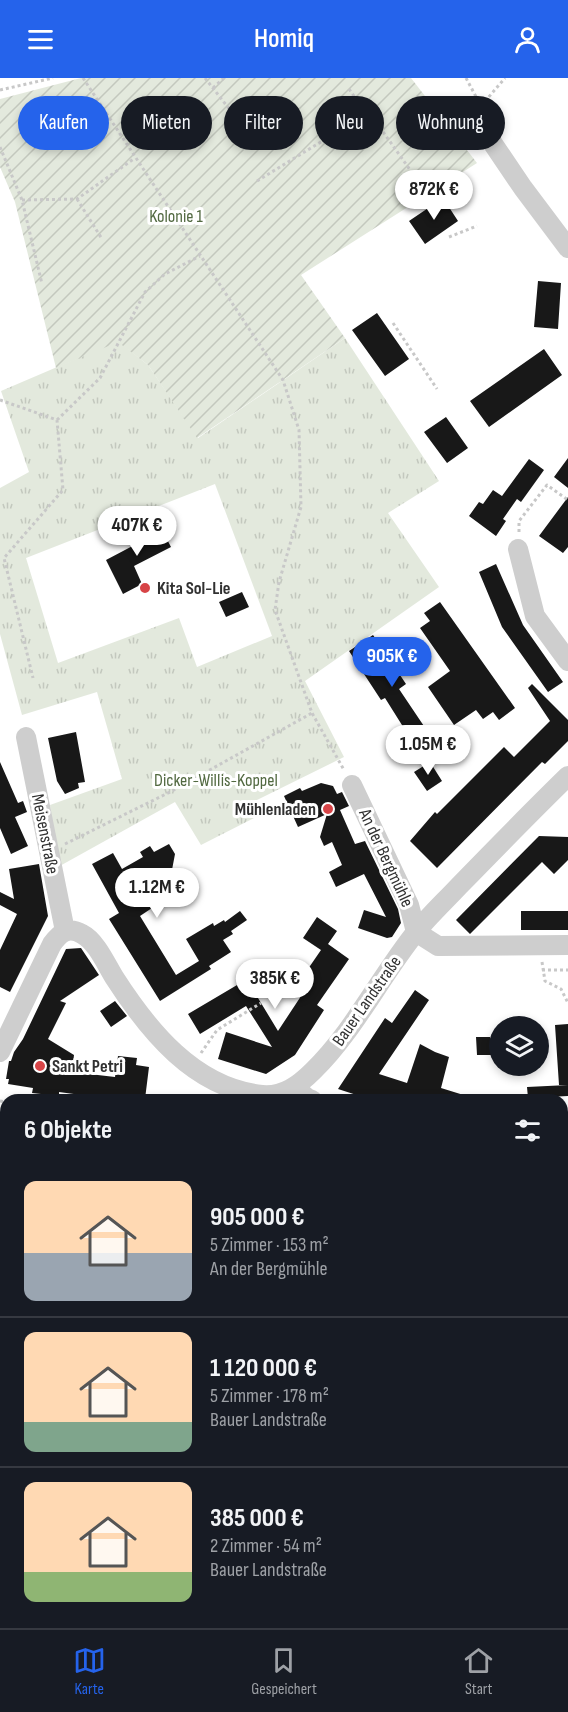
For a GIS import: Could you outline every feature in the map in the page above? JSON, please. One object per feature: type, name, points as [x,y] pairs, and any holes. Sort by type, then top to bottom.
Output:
[{"type":"street","points":[[497,150],[568,248]]},
{"type":"street","points":[[518,549],[535,616],[568,661]]},
{"type":"street","name":"Meisenstraße","points":[[26,737],[65,931]]},
{"type":"street","name":"Bauer Landstraße","points":[[280,1094],[294,1088],[329,1055],[416,932],[568,776]]},
{"type":"street","name":"An der Bergmühle","points":[[352,785],[409,905],[416,932]]},
{"type":"street","name":"Bauer Landstraße","points":[[65,931],[72,930],[83,934],[94,946],[133,1006],[163,1041],[190,1066],[218,1082],[259,1094]]},
{"type":"street","points":[[0,1052],[52,944],[65,931]]},
{"type":"street","points":[[416,932],[438,946],[568,945]]},
{"type":"street","points":[[294,1088],[303,1094]]},
{"type":"path","points":[[0,90],[53,78]]},
{"type":"path","points":[[83,78],[283,380],[299,430],[301,507],[279,582],[275,610],[312,713],[352,785]]},
{"type":"path","points":[[205,78],[224,102]]},
{"type":"path","points":[[213,88],[224,78]]},
{"type":"path","points":[[466,78],[476,96]]},
{"type":"path","points":[[490,96],[505,78]]},
{"type":"path","points":[[349,89],[354,96]]},
{"type":"path","points":[[384,133],[418,181],[437,181]]},
{"type":"path","points":[[257,181],[315,146]]},
{"type":"path","points":[[0,147],[22,200],[42,284]]},
{"type":"path","points":[[22,200],[76,200],[135,158]]},
{"type":"path","points":[[76,200],[102,239]]},
{"type":"path","points":[[449,237],[477,226]]},
{"type":"path","points":[[57,420],[100,378],[145,292],[165,274],[200,256]]},
{"type":"path","points":[[393,323],[437,389]]},
{"type":"path","points":[[0,400],[57,420]]},
{"type":"path","points":[[33,678],[4,558],[63,490],[57,420]]},
{"type":"path","points":[[518,549],[519,521],[547,485],[568,500]]},
{"type":"path","points":[[49,852],[172,791],[312,713]]},
{"type":"path","points":[[568,970],[542,970],[545,981],[561,989],[568,1003]]},
{"type":"path","points":[[190,1066],[217,1030],[261,1003]]},
{"type":"green space","name":"Kolonie 1","points":[[81,78],[411,78],[425,96],[396,96],[396,150],[467,150],[477,163],[301,275],[345,338],[197,438],[148,365],[118,342],[56,368],[15,202],[0,167],[0,99]]},
{"type":"green space","name":"Dicker-Willis-Koppel","points":[[345,338],[439,481],[388,513],[439,587],[305,681],[344,757],[257,800],[262,814],[201,845],[175,802],[58,867],[50,805],[122,779],[97,692],[22,715],[0,634],[0,488],[29,472],[1,391],[118,341],[148,365],[198,438]],"holes":[[[215,484],[272,636],[197,667],[179,618],[58,663],[26,558]]]},
{"type":"building","points":[[443,198],[458,221],[425,244],[409,221]]},
{"type":"building","points":[[538,281],[561,283],[558,329],[534,327]]},
{"type":"building","points":[[377,313],[409,359],[385,376],[352,330]]},
{"type":"building","points":[[544,349],[562,375],[489,427],[470,401]]},
{"type":"building","points":[[446,417],[468,448],[447,463],[424,432]]},
{"type":"building","points":[[568,458],[568,488],[554,477]]},
{"type":"building","points":[[529,459],[544,470],[521,502],[517,499],[503,519],[506,521],[496,536],[469,516],[479,502],[483,504],[493,490],[502,496]]},
{"type":"building","points":[[568,497],[568,547],[563,553],[539,536]]},
{"type":"building","points":[[158,522],[171,547],[134,566],[142,584],[123,594],[106,560],[142,541],[138,533]]},
{"type":"building","points":[[496,564],[523,625],[563,682],[548,692],[502,627],[479,572]]},
{"type":"building","points":[[242,592],[249,607],[226,617],[219,602]]},
{"type":"building","points":[[440,602],[515,708],[499,720],[493,712],[483,719],[476,710],[454,725],[428,687],[450,671],[420,628],[430,621],[424,613]]},
{"type":"building","points":[[373,635],[380,645],[387,640],[403,664],[396,669],[406,684],[399,689],[438,747],[422,757],[385,698],[381,700],[349,651]]},
{"type":"building","points":[[532,684],[568,720],[568,741],[545,764],[542,762],[437,868],[410,841],[435,812],[437,814],[504,747],[514,757],[550,721],[528,688]]},
{"type":"building","points":[[76,732],[85,782],[78,783],[79,788],[65,794],[57,781],[48,738]]},
{"type":"building","points":[[0,762],[18,803],[23,801],[27,812],[15,817],[28,846],[11,854],[0,828]]},
{"type":"building","points":[[430,762],[442,781],[427,791],[414,772]]},
{"type":"building","points":[[321,783],[333,786],[337,794],[342,792],[349,806],[340,810],[355,844],[365,841],[398,909],[401,923],[392,937],[387,938],[358,928],[364,910],[386,917],[364,874],[336,887],[329,872],[342,865],[332,842],[324,846],[320,837],[327,814],[298,827],[284,796],[300,788],[302,791]]},
{"type":"building","points":[[539,836],[568,837],[568,860],[554,874],[542,862],[470,934],[456,920]]},
{"type":"building","points":[[169,844],[175,854],[168,891],[170,896],[140,916],[176,975],[199,961],[186,939],[213,923],[214,926],[224,920],[225,922],[240,911],[247,920],[223,940],[231,952],[209,966],[211,969],[160,1001],[109,919],[119,913],[92,864],[113,853],[122,869],[143,857],[140,852],[150,846],[154,852]]},
{"type":"building","points":[[39,864],[48,916],[10,992],[0,987],[0,950],[17,914],[0,905],[0,892],[14,899],[9,869]]},
{"type":"building","points":[[521,911],[568,911],[568,930],[521,930]]},
{"type":"building","points":[[317,917],[337,931],[328,944],[349,959],[317,1005],[324,1010],[295,1055],[266,1074],[218,1059],[226,1032],[272,1047],[246,1006],[200,1034],[188,1014],[254,975],[265,994],[258,998],[278,1031],[307,987],[299,982],[321,950],[303,938]]},
{"type":"building","points":[[81,948],[99,975],[60,1001],[66,1003],[48,1039],[74,1055],[72,1072],[115,1077],[118,1056],[137,1058],[136,1065],[149,1067],[146,1094],[59,1092],[59,1094],[41,1094],[32,1093],[33,1088],[8,1084],[9,1079],[6,1079],[9,1061],[23,1039],[66,949]]},
{"type":"building","points":[[415,990],[429,1000],[379,1074],[407,1083],[420,1044],[449,1057],[441,1088],[460,1094],[353,1094],[338,1089],[385,1018],[392,1023]]},
{"type":"building","points":[[115,1001],[127,1016],[111,1027],[100,1011]]},
{"type":"building","points":[[568,1024],[568,1085],[559,1085],[555,1025]]},
{"type":"building","points":[[476,1037],[489,1037],[489,1055],[477,1055]]},
{"type":"building","points":[[568,1085],[568,1094],[528,1094],[527,1087]]},
{"type":"place","name":"Kita Sol-Lie","points":[[145,588]]},
{"type":"place","name":"Mühlenladen","points":[[328,809]]},
{"type":"place","name":"Sankt Petri","points":[[40,1066]]}]
